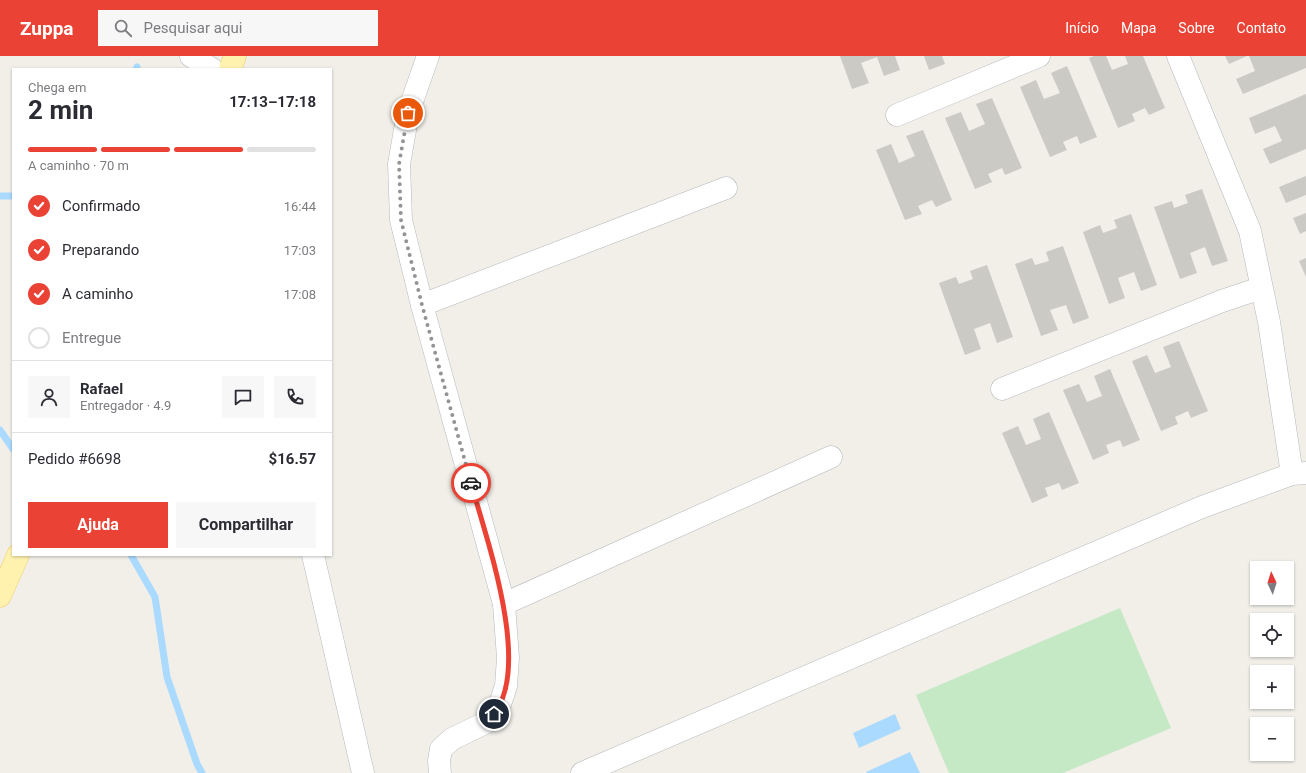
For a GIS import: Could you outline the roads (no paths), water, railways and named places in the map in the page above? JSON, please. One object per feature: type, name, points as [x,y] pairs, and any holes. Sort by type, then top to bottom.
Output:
[{"type":"main road","points":[[230,68],[235,56]]},
{"type":"main road","points":[[0,596],[18,556]]},
{"type":"street","points":[[191,56],[210,68]]},
{"type":"street","points":[[428,56],[408,113],[399,164],[401,220],[422,305],[504,604],[508,658],[506,686],[499,707],[489,721],[452,739],[441,749],[439,761],[440,773]]},
{"type":"street","points":[[897,115],[1039,56]]},
{"type":"street","points":[[582,773],[1202,507],[1302,470],[1261,288],[1250,231],[1178,56]]},
{"type":"street","points":[[422,305],[726,188]]},
{"type":"street","points":[[1002,389],[1222,301],[1261,288]]},
{"type":"street","points":[[504,604],[831,457]]},
{"type":"street","points":[[313,556],[363,773]]},
{"type":"water","points":[[895,714],[901,729],[859,748],[853,733]]},
{"type":"water","points":[[910,752],[920,773],[866,772]]},
{"type":"waterway","points":[[0,196],[12,196]]},
{"type":"waterway","points":[[0,430],[12,448]]},
{"type":"waterway","points":[[132,556],[155,597],[167,677],[197,764],[202,773]]}]
